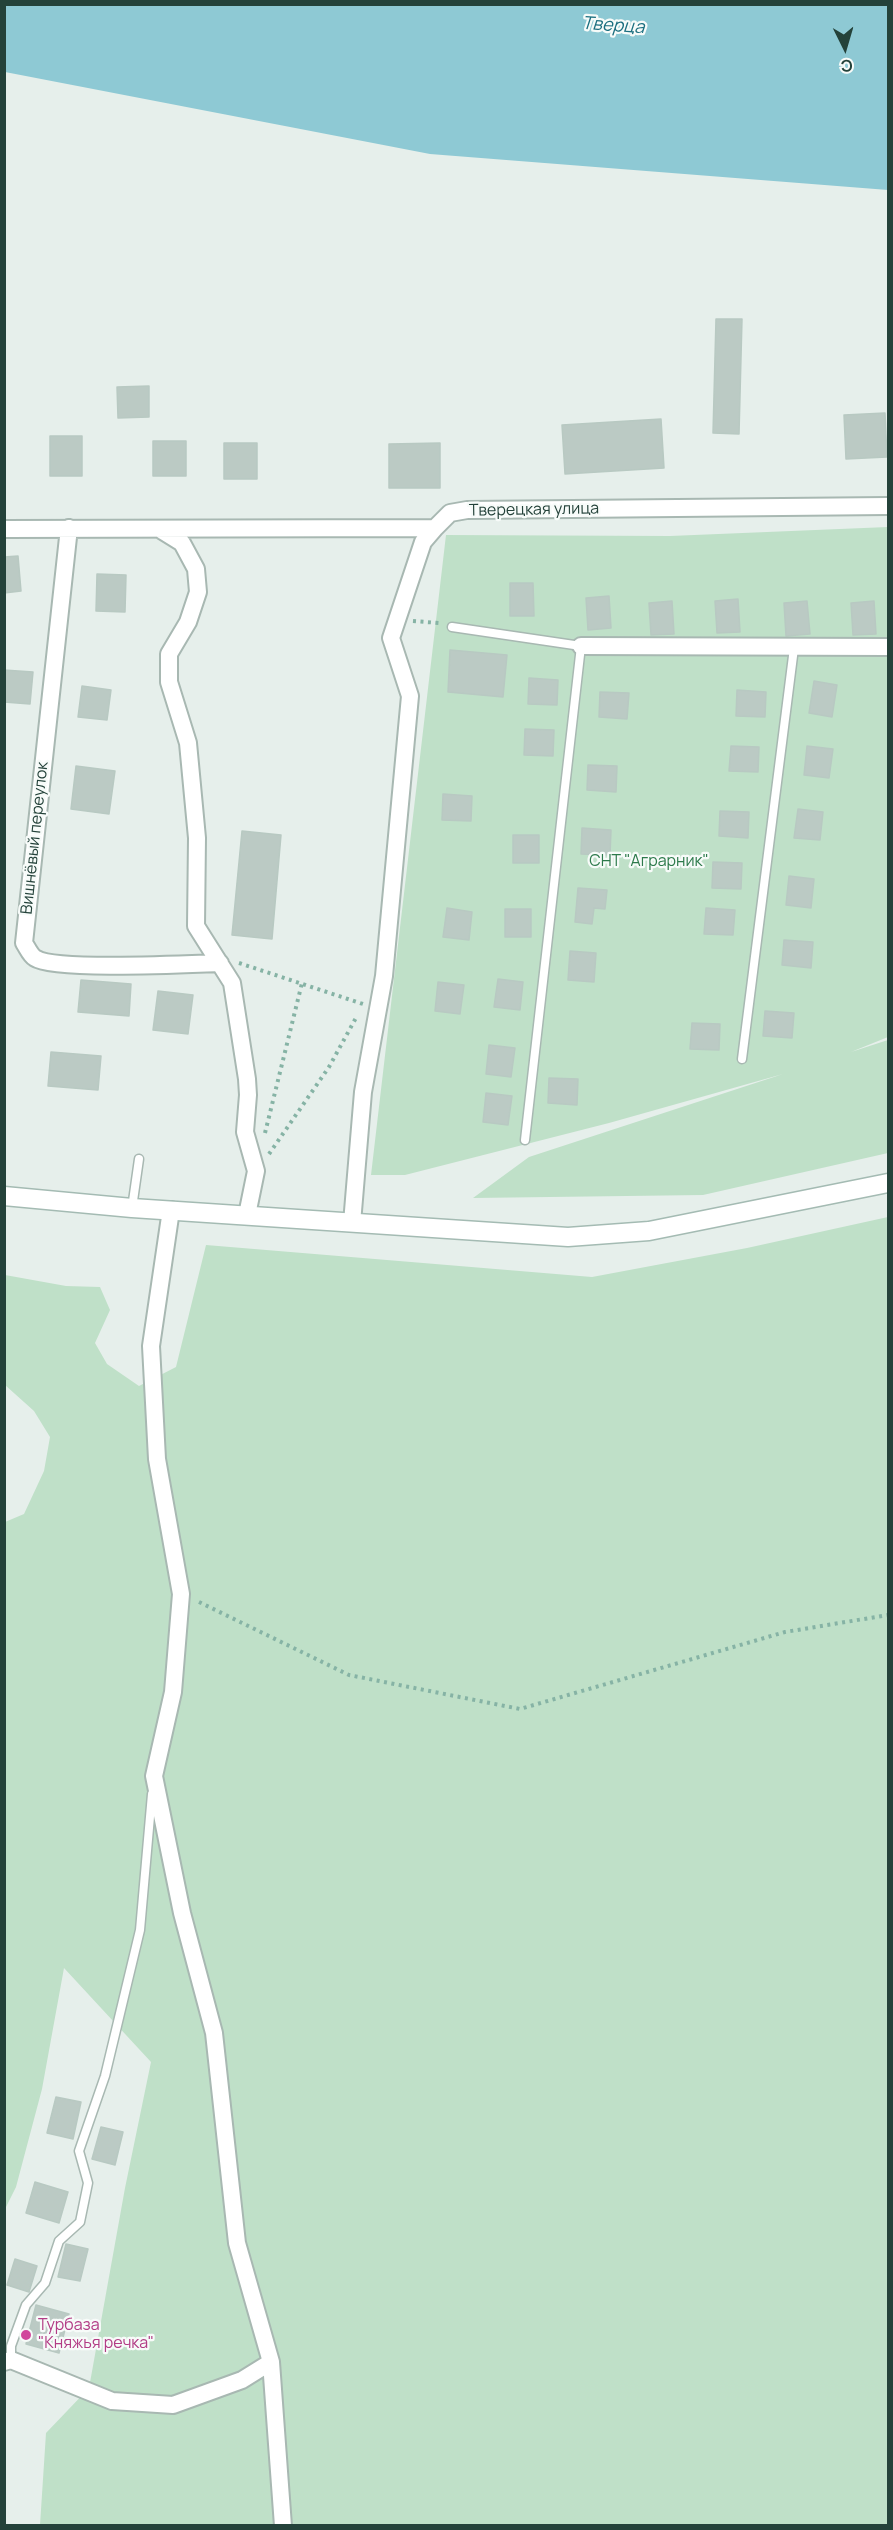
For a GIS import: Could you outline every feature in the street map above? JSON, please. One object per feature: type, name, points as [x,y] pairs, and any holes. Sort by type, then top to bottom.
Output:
[{"type":"main road","points":[[4,1196],[132,1208],[548,1236],[608,1236],[669,1227],[888,1183]]},
{"type":"street","name":"Тверецкая улица","points":[[435,528],[450,513],[467,510],[888,506]]},
{"type":"street","name":"Вишнёвый переулок","points":[[69,528],[24,943],[33,957],[46,963],[94,965],[220,963]]},
{"type":"street","points":[[4,529],[435,528]]},
{"type":"street","points":[[352,1222],[363,1092],[384,976],[410,696],[391,638],[423,542],[435,528]]},
{"type":"street","points":[[161,530],[182,543],[196,569],[198,592],[188,622],[169,654],[169,682],[188,743],[197,838],[196,926],[232,983],[248,1095],[245,1131],[256,1171],[247,1215]]},
{"type":"street","points":[[581,646],[888,647]]},
{"type":"street","points":[[171,1210],[152,1346],[157,1459],[181,1594],[173,1692],[154,1776],[182,1913],[214,2033],[237,2243],[271,2362],[284,2526]]},
{"type":"street","points":[[8,2361],[112,2401],[173,2405],[242,2380],[271,2362]]},
{"type":"lane","points":[[452,627],[581,646],[525,1140]]},
{"type":"lane","points":[[742,1059],[794,648]]},
{"type":"lane","points":[[132,1208],[139,1159]]},
{"type":"lane","points":[[8,2361],[11,2346],[26,2306],[45,2283],[59,2241],[80,2222],[88,2183],[79,2151],[105,2076],[140,1930],[154,1776]]},
{"type":"path","points":[[398,620],[435,622],[452,627]]},
{"type":"path","points":[[220,963],[246,963],[364,1004]]},
{"type":"path","points":[[256,1171],[329,1067],[364,1004],[384,976]]},
{"type":"path","points":[[264,1138],[302,983]]},
{"type":"path","points":[[181,1594],[349,1675],[520,1709],[785,1632],[888,1615]]},
{"type":"green space","name":"СНТ \"Аграрник\"","points":[[888,527],[888,1037],[851,1052],[888,1040],[888,1153],[703,1195],[473,1198],[529,1157],[783,1074],[609,1123],[405,1175],[371,1175],[446,535],[670,536]]},
{"type":"green space","points":[[888,1217],[888,2525],[40,2525],[46,2433],[89,2388],[125,2188],[151,2062],[64,1968],[42,2089],[16,2187],[5,2209],[5,1522],[24,1514],[44,1471],[50,1437],[34,1411],[5,1385],[5,1275],[66,1286],[100,1287],[110,1310],[95,1343],[107,1364],[139,1386],[176,1367],[206,1245],[592,1277],[747,1248]]},
{"type":"water","name":"Тверца","points":[[4,5],[888,5],[888,190],[430,154],[5,72]]},
{"type":"building","points":[[716,319],[742,319],[739,434],[713,433]]},
{"type":"building","points":[[149,386],[149,417],[118,418],[117,387]]},
{"type":"building","points":[[885,413],[887,457],[846,459],[844,415]]},
{"type":"building","points":[[661,419],[664,468],[565,474],[562,425]]},
{"type":"building","points":[[50,436],[82,436],[82,476],[50,476]]},
{"type":"building","points":[[153,441],[186,441],[186,476],[153,476]]},
{"type":"building","points":[[224,443],[257,443],[257,479],[224,479]]},
{"type":"building","points":[[440,443],[440,488],[389,488],[389,444]]},
{"type":"building","points":[[18,556],[21,591],[4,593],[4,557]]},
{"type":"building","points":[[97,574],[126,575],[125,612],[96,611]]},
{"type":"building","points":[[510,583],[533,583],[534,616],[510,616]]},
{"type":"building","points":[[609,596],[611,628],[588,630],[586,598]]},
{"type":"building","points":[[738,599],[740,632],[717,633],[715,601]]},
{"type":"building","points":[[672,601],[674,634],[651,635],[649,603]]},
{"type":"building","points":[[807,601],[810,634],[786,636],[784,603]]},
{"type":"building","points":[[874,601],[876,634],[853,635],[851,603]]},
{"type":"building","points":[[450,650],[507,655],[503,697],[448,692]]},
{"type":"building","points":[[4,670],[33,672],[30,704],[4,702]]},
{"type":"building","points":[[529,678],[558,680],[557,705],[528,704]]},
{"type":"building","points":[[814,681],[837,685],[832,717],[809,713]]},
{"type":"building","points":[[82,686],[111,690],[107,720],[78,717]]},
{"type":"building","points":[[737,690],[766,692],[765,717],[736,716]]},
{"type":"building","points":[[600,692],[629,693],[627,719],[599,717]]},
{"type":"building","points":[[525,729],[554,730],[553,756],[524,755]]},
{"type":"building","points":[[731,746],[759,747],[758,772],[729,771]]},
{"type":"building","points":[[807,746],[833,749],[829,778],[804,775]]},
{"type":"building","points":[[588,765],[617,766],[616,792],[587,790]]},
{"type":"building","points":[[76,766],[115,771],[109,814],[71,809]]},
{"type":"building","points":[[443,794],[472,796],[471,821],[442,820]]},
{"type":"building","points":[[798,809],[823,812],[820,840],[794,838]]},
{"type":"building","points":[[720,811],[749,812],[748,838],[719,836]]},
{"type":"building","points":[[582,828],[611,830],[610,855],[581,854]]},
{"type":"building","points":[[242,831],[281,835],[272,939],[232,935]]},
{"type":"building","points":[[513,835],[539,835],[539,863],[513,863]]},
{"type":"building","points":[[713,862],[742,863],[741,889],[712,888]]},
{"type":"building","points":[[789,876],[814,879],[811,908],[786,905]]},
{"type":"building","points":[[578,888],[607,890],[605,909],[594,908],[592,924],[575,922]]},
{"type":"building","points":[[447,908],[472,912],[469,940],[443,937]]},
{"type":"building","points":[[706,908],[735,910],[733,935],[704,934]]},
{"type":"building","points":[[505,909],[531,909],[531,937],[505,937]]},
{"type":"building","points":[[784,940],[813,942],[811,968],[782,965]]},
{"type":"building","points":[[570,951],[596,953],[594,982],[568,980]]},
{"type":"building","points":[[498,979],[523,982],[520,1010],[494,1007]]},
{"type":"building","points":[[81,980],[131,984],[129,1016],[78,1012]]},
{"type":"building","points":[[438,982],[464,985],[460,1014],[435,1011]]},
{"type":"building","points":[[158,991],[193,995],[188,1034],[153,1030]]},
{"type":"building","points":[[765,1011],[794,1013],[792,1038],[763,1036]]},
{"type":"building","points":[[692,1023],[720,1024],[719,1050],[690,1049]]},
{"type":"building","points":[[489,1045],[515,1048],[511,1077],[486,1074]]},
{"type":"building","points":[[51,1052],[101,1056],[98,1090],[48,1086]]},
{"type":"building","points":[[549,1078],[578,1079],[577,1105],[548,1103]]},
{"type":"building","points":[[486,1093],[512,1096],[508,1125],[483,1122]]},
{"type":"building","points":[[56,2097],[81,2102],[73,2139],[47,2133]]},
{"type":"building","points":[[101,2127],[123,2132],[115,2165],[92,2159]]},
{"type":"building","points":[[35,2182],[68,2192],[59,2223],[26,2213]]},
{"type":"building","points":[[66,2244],[88,2249],[80,2281],[58,2277]]},
{"type":"building","points":[[15,2259],[37,2266],[29,2292],[7,2285]]},
{"type":"building","points":[[36,2305],[69,2314],[59,2353],[26,2344]]},
{"type":"place","name":"Турбаза \"Княжья речка\"","points":[[26,2335]]}]
